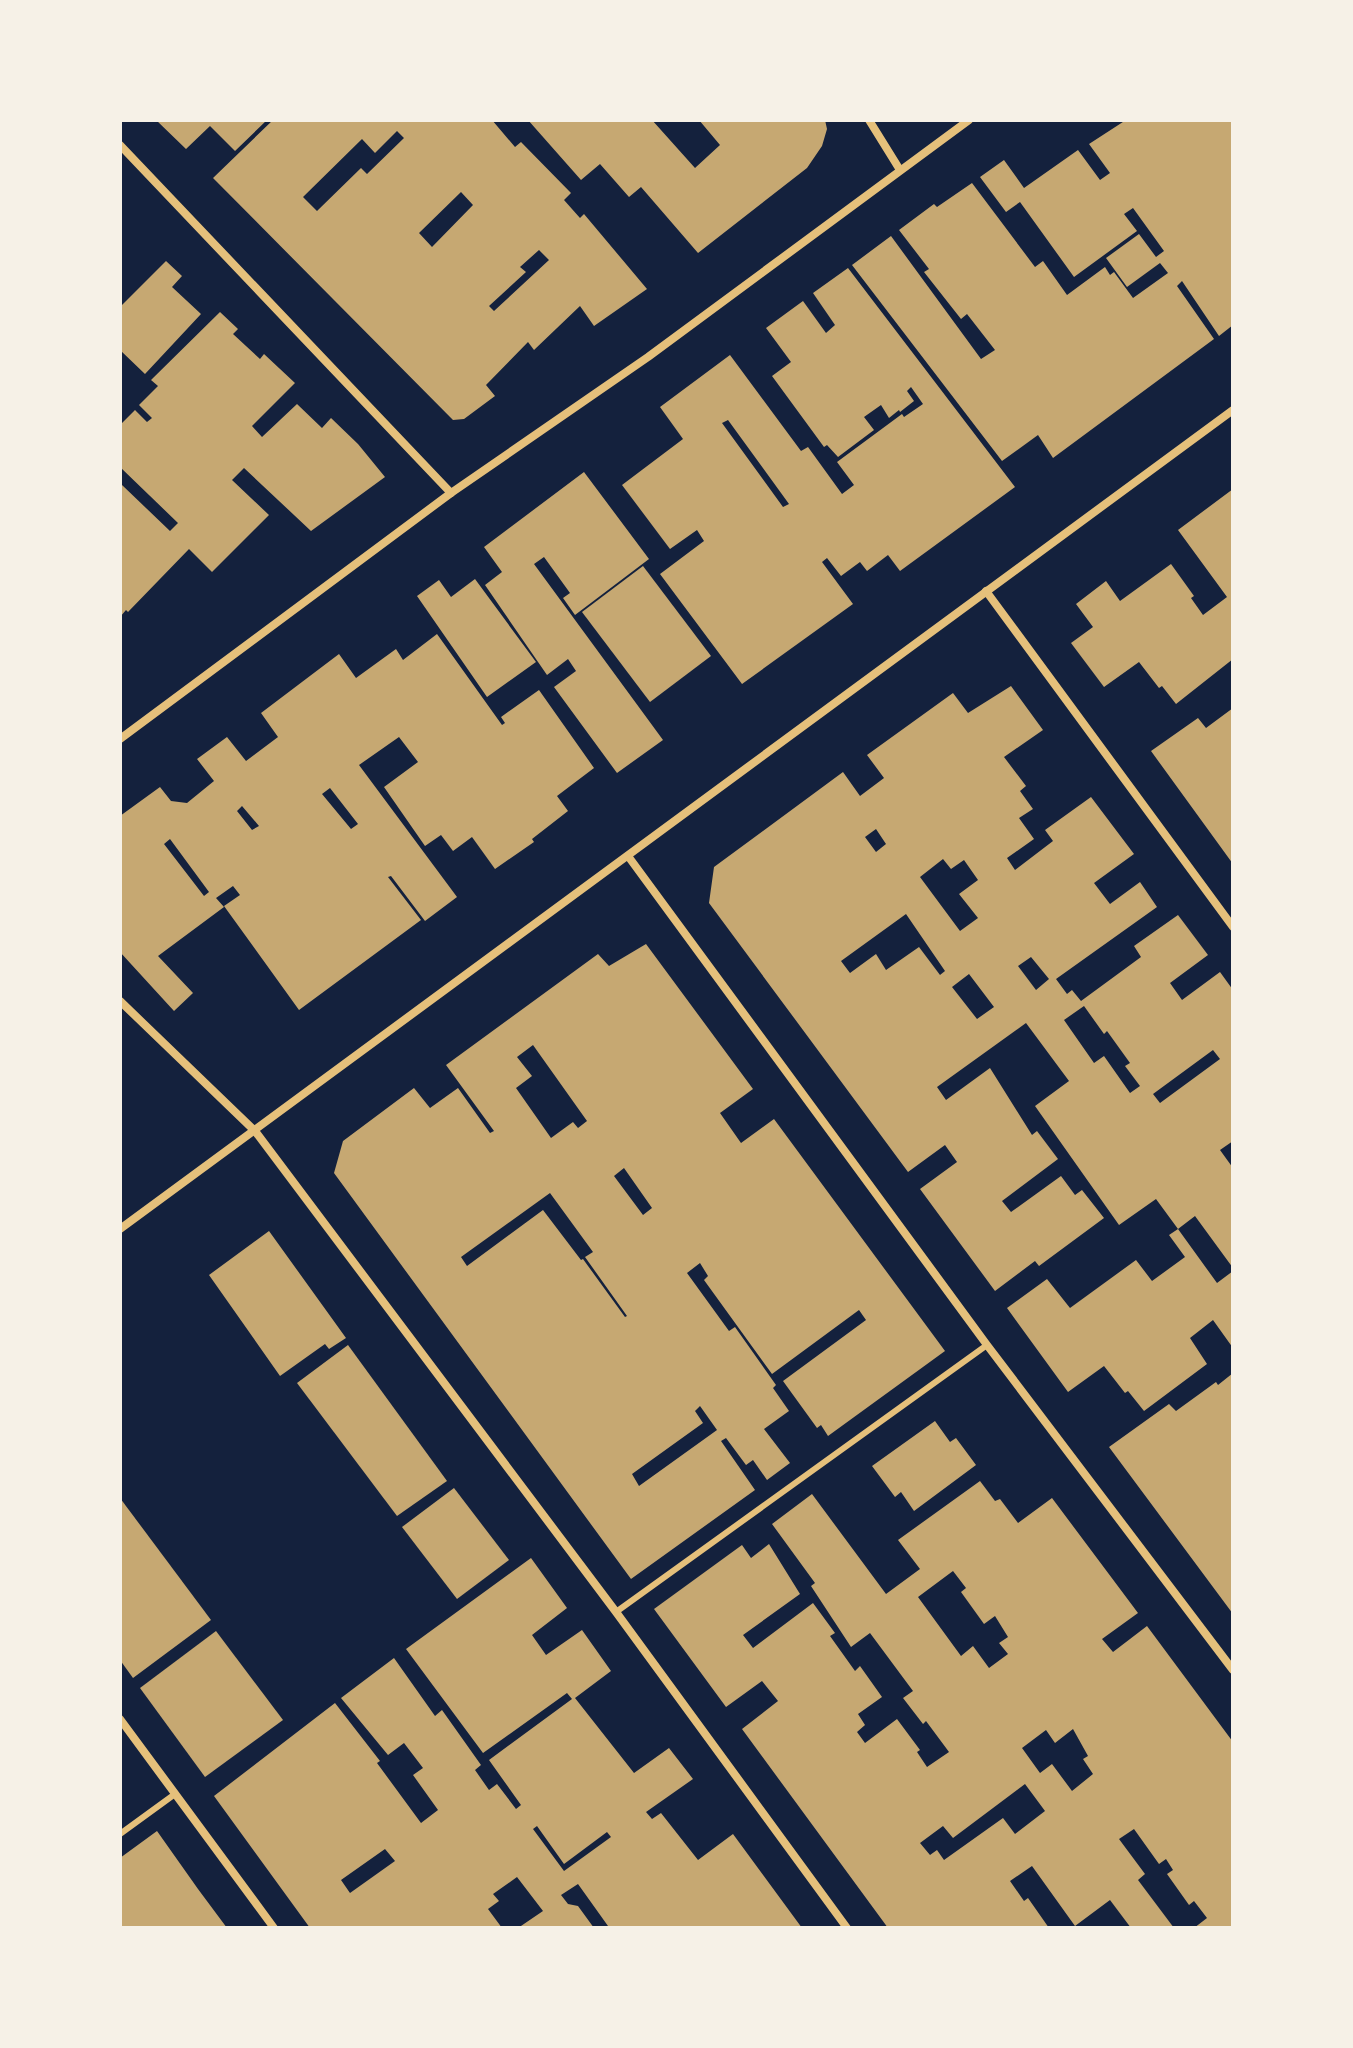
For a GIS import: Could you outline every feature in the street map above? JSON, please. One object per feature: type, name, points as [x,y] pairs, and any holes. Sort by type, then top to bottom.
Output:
[{"type":"street","points":[[869,120],[900,170]]},
{"type":"street","points":[[120,739],[451,493],[648,357],[969,120]]},
{"type":"street","points":[[120,145],[451,493]]},
{"type":"street","points":[[120,1229],[1233,410]]},
{"type":"street","points":[[986,591],[1233,927]]},
{"type":"street","points":[[628,856],[987,1345],[1233,1670]]},
{"type":"street","points":[[120,1001],[255,1131],[616,1612],[847,1928]]},
{"type":"street","points":[[120,1719],[274,1928]]},
{"type":"lane","points":[[616,1612],[987,1345]]},
{"type":"lane","points":[[120,1834],[175,1794]]},
{"type":"building","points":[[156,120],[267,120],[235,151],[210,126],[186,149]]},
{"type":"building","points":[[273,120],[492,120],[515,147],[521,142],[571,193],[564,200],[580,218],[584,214],[647,289],[594,326],[580,306],[534,350],[528,342],[486,385],[495,396],[464,419],[453,420],[213,178]],"holes":[[[397,131],[404,138],[367,174],[361,168],[317,211],[303,197],[362,139],[375,153]],[[461,192],[473,205],[432,247],[419,233]],[[539,250],[549,260],[494,311],[489,306],[526,272],[520,267]]]},
{"type":"building","points":[[528,120],[652,120],[695,168],[720,145],[699,120],[825,120],[827,129],[822,146],[807,168],[698,253],[641,187],[629,197],[600,164],[581,180]]},
{"type":"building","points":[[1126,120],[1233,120],[1233,325],[1219,336],[1182,281],[1177,286],[1214,339],[1053,458],[1038,435],[1002,461],[852,265],[891,236],[981,359],[995,350],[967,314],[961,319],[924,272],[929,269],[899,230],[934,204],[937,207],[972,183],[1035,267],[1043,261],[1067,295],[1105,267],[1110,275],[1114,272],[1133,298],[1168,273],[1160,263],[1127,287],[1106,258],[1139,234],[1156,257],[1164,251],[1133,208],[1124,214],[1137,231],[1074,277],[1020,202],[1006,212],[980,177],[1004,160],[1024,188],[1078,150],[1100,180],[1110,173],[1089,144]]},
{"type":"building","points":[[166,261],[182,276],[172,287],[201,314],[145,374],[120,350],[120,307]]},
{"type":"building","points":[[848,268],[1015,487],[900,571],[888,555],[867,571],[860,562],[841,576],[827,558],[822,562],[853,604],[742,684],[660,574],[704,541],[697,530],[670,549],[622,485],[683,439],[660,407],[730,355],[801,451],[808,447],[842,494],[854,485],[837,462],[902,414],[904,417],[923,404],[911,387],[907,391],[914,401],[889,418],[881,405],[864,417],[874,430],[838,457],[827,445],[824,447],[772,376],[791,362],[766,328],[803,301],[826,333],[835,325],[813,293]],"holes":[[[728,420],[789,504],[783,507],[722,423]]]},
{"type":"building","points":[[220,312],[238,329],[233,334],[260,359],[264,354],[295,383],[252,426],[262,437],[297,404],[322,428],[331,418],[385,477],[311,531],[244,468],[232,480],[269,515],[212,572],[189,549],[120,617],[120,487],[122,485],[170,531],[178,523],[120,467],[120,425],[135,410],[147,422],[152,418],[139,405],[158,386],[151,380]]},
{"type":"building","points":[[584,472],[649,559],[575,615],[563,598],[570,593],[544,557],[534,564],[663,740],[617,773],[554,687],[576,671],[568,659],[547,675],[485,585],[502,572],[484,547]]},
{"type":"building","points":[[1233,489],[1233,659],[1176,704],[1139,662],[1104,687],[1071,643],[1093,627],[1076,604],[1106,581],[1120,601],[1171,564],[1194,596],[1191,598],[1203,615],[1227,597],[1178,530]]},
{"type":"building","points":[[643,566],[711,656],[650,702],[582,612]]},
{"type":"building","points":[[475,579],[536,662],[487,697],[417,596],[439,580],[451,597]]},
{"type":"building","points":[[437,634],[502,725],[505,723],[501,717],[539,690],[594,768],[557,796],[568,811],[532,839],[534,842],[495,869],[472,837],[453,851],[441,835],[425,846],[384,787],[418,762],[399,737],[359,765],[457,897],[425,921],[391,876],[388,877],[421,920],[299,1010],[224,906],[240,895],[233,886],[216,898],[224,907],[158,956],[193,993],[174,1011],[120,952],[120,816],[160,787],[171,801],[187,803],[214,781],[197,759],[227,737],[246,761],[278,737],[261,713],[339,654],[356,678],[396,649],[403,660]],"holes":[[[330,788],[358,824],[351,829],[322,794]],[[242,806],[259,826],[252,830],[237,811]],[[170,839],[209,892],[204,896],[164,844]]]},
{"type":"building","points":[[1011,686],[1043,730],[1004,757],[1026,786],[1020,791],[1033,809],[1019,818],[1034,839],[1007,858],[1015,870],[1053,841],[1045,830],[1091,797],[1134,854],[1094,883],[1110,904],[1140,882],[1157,907],[1056,979],[1067,994],[1072,990],[1081,1001],[1141,957],[1134,946],[1178,915],[1208,955],[1170,983],[1182,1000],[1220,972],[1233,990],[1233,1141],[1220,1150],[1233,1168],[1233,1268],[1195,1216],[1178,1229],[1156,1199],[1119,1225],[1035,1106],[1069,1081],[1026,1023],[937,1087],[946,1100],[990,1068],[1032,1135],[1037,1131],[1058,1159],[1002,1201],[1011,1212],[1061,1176],[1075,1195],[1082,1190],[1104,1218],[1039,1266],[1035,1261],[995,1291],[920,1189],[957,1162],[945,1145],[908,1172],[709,903],[714,867],[843,772],[860,796],[884,778],[867,755],[953,693],[968,713]],"holes":[[[876,829],[886,844],[876,852],[865,837]],[[943,859],[951,869],[964,860],[978,880],[959,894],[978,918],[960,931],[920,877]],[[906,914],[945,971],[940,975],[919,947],[886,970],[876,954],[850,973],[841,961]],[[1031,957],[1049,979],[1036,990],[1018,966]],[[969,974],[994,1007],[977,1019],[952,987]],[[1084,1006],[1130,1063],[1125,1066],[1140,1086],[1130,1093],[1104,1056],[1094,1063],[1064,1020]],[[1213,1050],[1220,1059],[1160,1103],[1153,1094]]]},
{"type":"building","points":[[1233,708],[1233,864],[1151,751],[1198,718],[1206,728]]},
{"type":"building","points":[[646,944],[753,1089],[720,1113],[741,1143],[774,1119],[945,1351],[828,1436],[821,1425],[817,1428],[783,1381],[866,1320],[859,1310],[772,1374],[704,1280],[708,1276],[700,1263],[687,1273],[729,1331],[735,1327],[776,1385],[773,1388],[789,1411],[764,1429],[790,1463],[767,1480],[753,1460],[746,1465],[726,1438],[721,1441],[755,1490],[631,1579],[334,1173],[343,1141],[414,1088],[430,1108],[458,1088],[490,1133],[494,1131],[446,1065],[598,954],[609,966]],"holes":[[[533,1045],[587,1121],[578,1128],[573,1122],[551,1138],[516,1088],[532,1076],[517,1057]],[[624,1168],[652,1208],[643,1215],[614,1176]],[[550,1193],[593,1252],[585,1257],[627,1316],[543,1210],[467,1266],[461,1257]],[[700,1406],[717,1430],[639,1486],[632,1474],[703,1423],[695,1411]]]},
{"type":"building","points":[[1178,1229],[1217,1283],[1233,1271],[1233,1348],[1213,1320],[1190,1338],[1207,1364],[1144,1411],[1104,1366],[1068,1392],[1007,1308],[1047,1279],[1070,1308],[1136,1260],[1152,1281],[1185,1257],[1169,1235]]},
{"type":"building","points":[[269,1231],[346,1338],[329,1349],[325,1344],[280,1376],[209,1275]]},
{"type":"building","points":[[348,1345],[447,1481],[397,1516],[297,1383]]},
{"type":"building","points":[[1233,1373],[1233,1614],[1109,1447],[1169,1404],[1176,1411]]},
{"type":"building","points":[[935,1421],[950,1442],[956,1438],[976,1465],[914,1511],[901,1492],[895,1497],[872,1466]]},
{"type":"building","points":[[980,1481],[995,1501],[1000,1499],[1018,1523],[1052,1498],[1138,1613],[1102,1639],[1113,1652],[1147,1626],[1233,1742],[1233,1928],[1194,1928],[1207,1918],[1194,1901],[1189,1905],[1167,1874],[1173,1870],[1166,1859],[1159,1864],[1134,1829],[1119,1839],[1145,1874],[1138,1880],[1174,1928],[1131,1928],[1110,1900],[1075,1926],[1032,1866],[1010,1881],[1024,1901],[1028,1898],[1049,1928],[888,1928],[742,1729],[778,1701],[762,1681],[726,1707],[654,1609],[742,1545],[751,1558],[769,1544],[800,1594],[743,1635],[753,1648],[813,1603],[835,1633],[830,1636],[855,1671],[860,1666],[882,1697],[858,1714],[865,1725],[857,1732],[865,1743],[897,1719],[920,1750],[917,1752],[927,1767],[949,1752],[926,1721],[923,1724],[903,1698],[913,1691],[870,1633],[851,1647],[811,1586],[815,1583],[772,1524],[812,1494],[886,1594],[920,1569],[898,1540]],"holes":[[[953,1571],[966,1588],[961,1592],[984,1624],[995,1616],[1008,1637],[999,1643],[1008,1654],[989,1668],[973,1646],[961,1656],[918,1597]],[[1073,1729],[1088,1756],[1083,1759],[1093,1774],[1072,1791],[1052,1764],[1040,1773],[1022,1748],[1046,1730],[1055,1743]],[[1025,1784],[1045,1811],[1015,1834],[1003,1818],[944,1860],[937,1850],[930,1855],[920,1843],[943,1826],[953,1838]]]},
{"type":"building","points":[[454,1488],[509,1560],[457,1599],[402,1527]]},
{"type":"building","points":[[120,1498],[211,1620],[133,1678],[120,1660]]},
{"type":"building","points":[[531,1558],[567,1608],[532,1635],[546,1655],[582,1630],[611,1671],[575,1698],[634,1773],[669,1748],[693,1779],[646,1812],[652,1819],[661,1813],[698,1860],[733,1834],[802,1928],[605,1928],[608,1926],[578,1884],[561,1895],[568,1904],[578,1906],[594,1928],[518,1928],[543,1911],[517,1877],[493,1894],[499,1901],[488,1909],[502,1928],[310,1928],[214,1796],[335,1703],[380,1761],[377,1763],[421,1823],[438,1810],[413,1775],[423,1768],[404,1743],[388,1755],[341,1698],[394,1658],[435,1716],[442,1710],[481,1765],[475,1770],[489,1790],[497,1784],[516,1809],[521,1805],[489,1760],[572,1699],[567,1693],[483,1753],[406,1649]],"holes":[[[537,1826],[564,1864],[607,1832],[611,1837],[564,1871],[533,1829]],[[385,1849],[395,1861],[350,1893],[341,1880]]]},
{"type":"building","points":[[216,1631],[283,1720],[205,1777],[140,1688]]},
{"type":"building","points":[[157,1831],[227,1928],[120,1928],[120,1858]]}]
